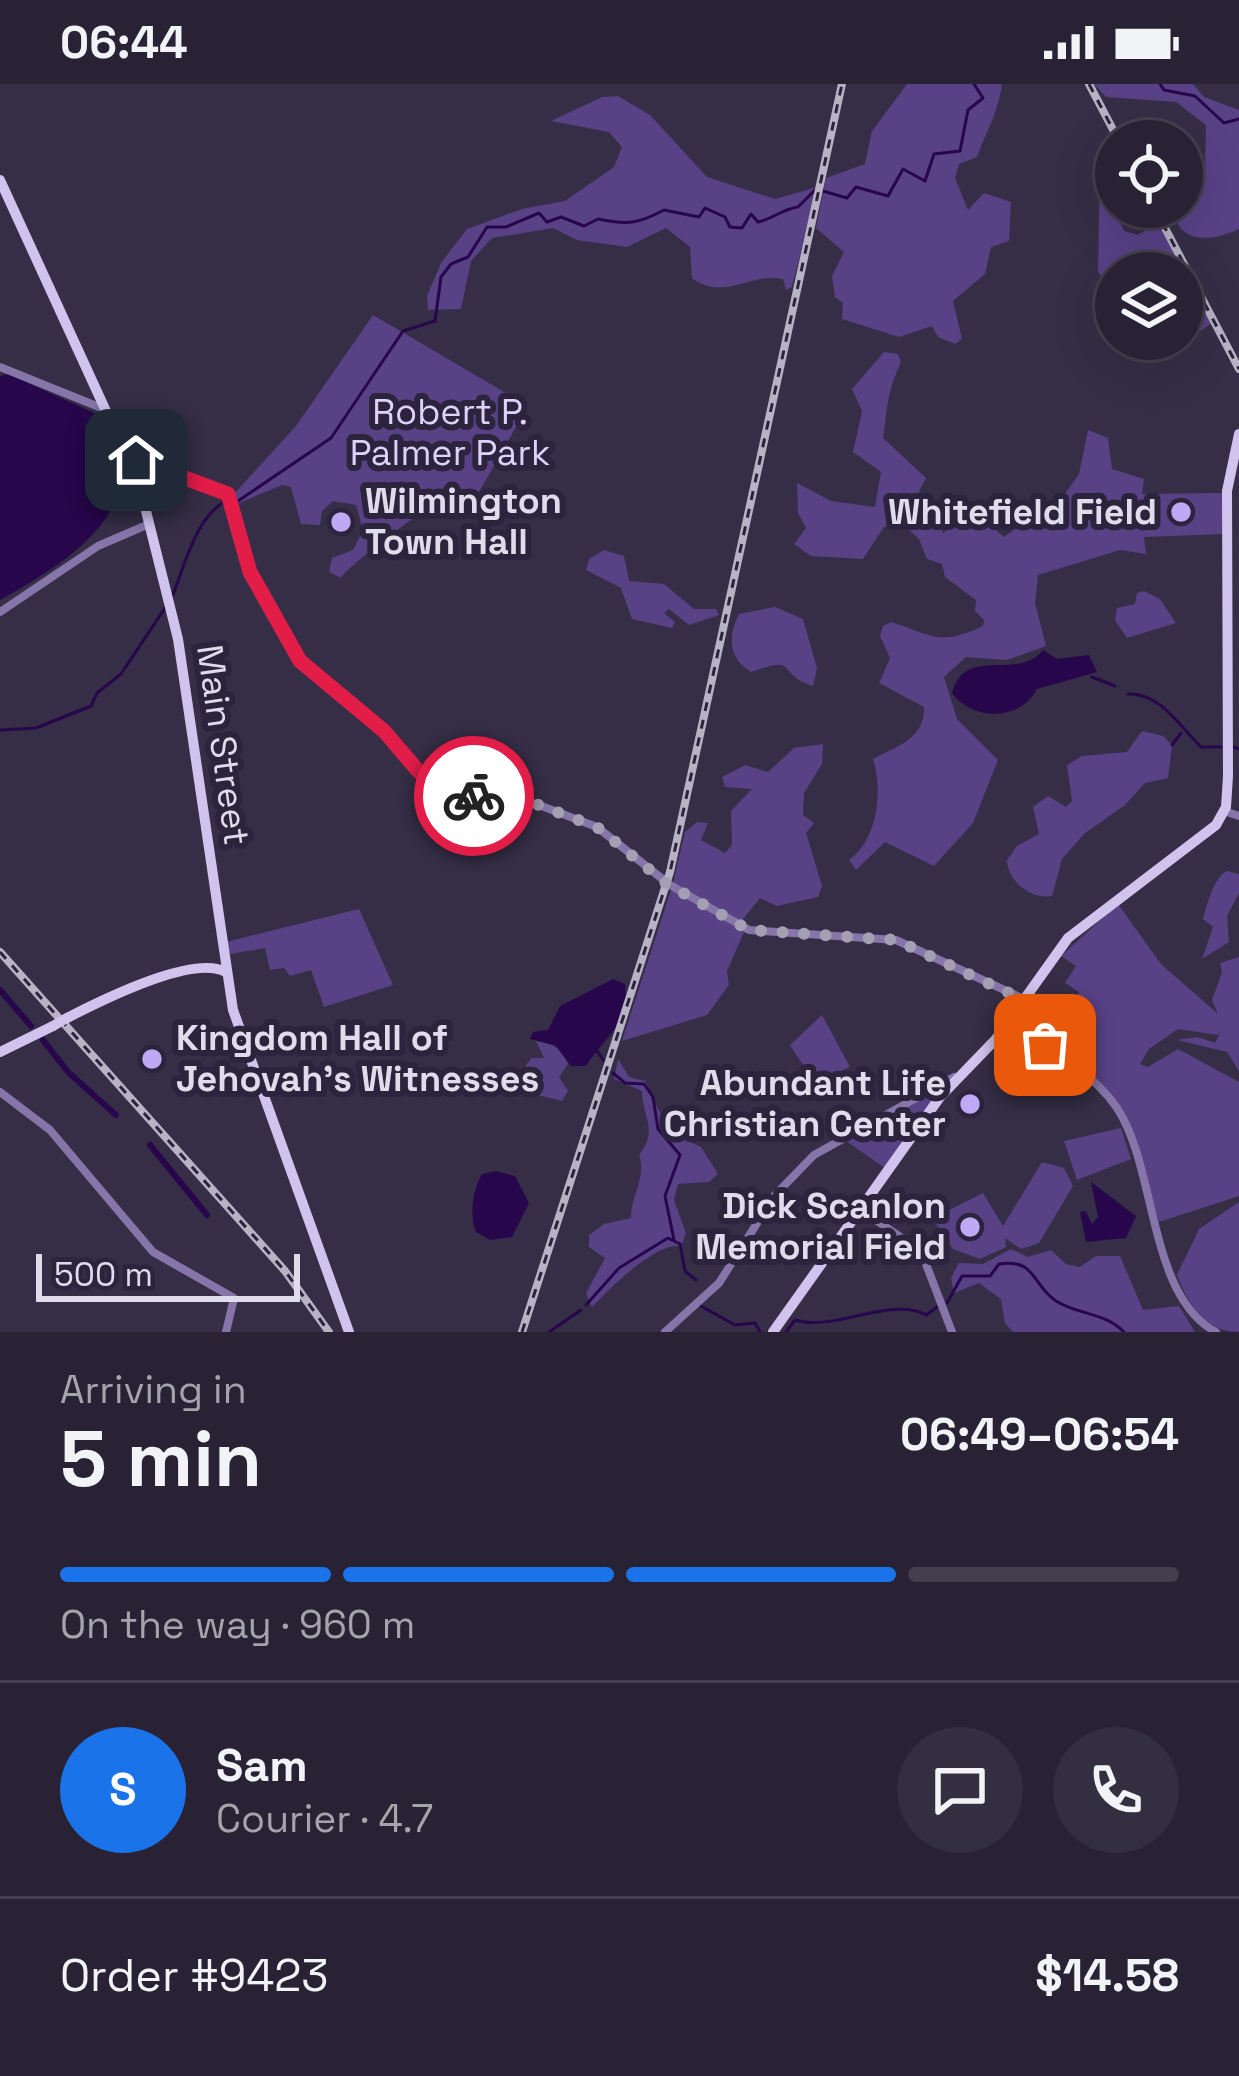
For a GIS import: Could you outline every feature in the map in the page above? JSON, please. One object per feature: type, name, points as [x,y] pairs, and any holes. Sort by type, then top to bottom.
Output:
[{"type":"main road","name":"Main Street","points":[[0,180],[130,460],[179,647],[222,948],[243,1044],[349,1332]]},
{"type":"main road","points":[[773,1332],[934,1095],[962,1073],[1008,1022],[1072,934],[1201,839],[1225,811],[1227,482],[1239,434]]},
{"type":"main road","points":[[0,1052],[67,1018],[217,962],[222,948]]},
{"type":"main road","points":[[204,967],[226,972]]},
{"type":"main road","points":[[172,976],[226,972]]},
{"type":"street","points":[[0,367],[106,409]]},
{"type":"street","points":[[130,460],[228,494],[249,570],[294,654],[384,731],[426,777],[464,794],[536,804],[597,827],[667,884],[749,930],[896,940],[1024,1000]]},
{"type":"street","points":[[0,612],[98,546],[149,524]]},
{"type":"street","points":[[1225,811],[1239,816]]},
{"type":"street","points":[[1008,1022],[1070,1064],[1120,1113],[1177,1288],[1193,1315],[1216,1332]]},
{"type":"street","points":[[0,1092],[50,1130],[152,1252],[234,1298],[226,1332]]},
{"type":"street","points":[[664,1332],[719,1283],[772,1199],[796,1171],[830,1143],[934,1095]]},
{"type":"street","points":[[860,1210],[923,1254],[952,1332]]},
{"type":"green space","points":[[907,84],[1002,84],[977,157],[959,164],[955,178],[968,210],[984,193],[1011,202],[1009,241],[991,247],[985,274],[953,301],[962,339],[955,344],[938,337],[932,326],[899,337],[842,319],[843,303],[835,297],[832,276],[844,252],[816,228],[826,178],[865,164],[872,131]]},
{"type":"green space","points":[[1094,84],[1193,84],[1204,97],[1239,110],[1239,229],[1207,238],[1181,228],[1203,228],[1203,120],[1176,102],[1106,97]]},
{"type":"green space","points":[[618,96],[650,115],[707,177],[775,199],[817,187],[792,287],[786,290],[783,279],[771,278],[726,287],[704,285],[692,278],[690,247],[666,228],[627,247],[577,240],[553,228],[492,238],[471,261],[461,309],[428,310],[427,296],[441,263],[467,229],[522,209],[565,201],[614,167],[622,147],[609,132],[551,121],[602,97]]},
{"type":"green space","points":[[1099,228],[1124,228],[1137,235],[1161,228],[1174,252],[1098,252]]},
{"type":"green space","name":"Robert P. Palmer Park","points":[[373,315],[528,406],[475,499],[450,490],[341,578],[329,572],[332,558],[353,550],[363,530],[356,505],[333,501],[322,511],[320,525],[301,524],[291,487],[282,485],[237,504],[233,495],[296,426]]},
{"type":"green space","points":[[884,352],[898,354],[901,362],[890,392],[883,438],[926,478],[918,494],[936,505],[943,533],[975,515],[1004,537],[1023,523],[1035,505],[1062,498],[1079,474],[1088,430],[1108,438],[1112,469],[1144,479],[1142,494],[1223,493],[1224,534],[1144,537],[1146,554],[1120,550],[1038,575],[1035,603],[1046,646],[1007,660],[966,657],[944,677],[957,719],[998,760],[973,823],[934,866],[885,842],[856,870],[849,860],[866,840],[876,814],[873,759],[908,740],[923,718],[924,707],[879,683],[890,658],[880,636],[883,626],[891,622],[945,637],[983,626],[984,620],[975,611],[976,600],[945,577],[942,564],[927,559],[919,539],[899,521],[884,527],[863,559],[811,556],[794,544],[806,528],[798,513],[797,483],[831,501],[875,507],[881,472],[853,452],[862,411],[852,389]]},
{"type":"green space","points":[[604,550],[624,556],[629,581],[664,584],[694,609],[716,609],[719,615],[689,625],[669,609],[664,613],[675,622],[672,628],[632,619],[621,588],[586,570],[589,559]]},
{"type":"green space","points":[[1144,591],[1160,599],[1176,623],[1127,638],[1115,620],[1117,608],[1135,604],[1137,593]]},
{"type":"green space","points":[[775,607],[803,619],[817,668],[813,686],[782,665],[751,672],[734,653],[733,630],[739,614]]},
{"type":"green space","points":[[1142,731],[1163,736],[1172,745],[1168,778],[1145,783],[1125,805],[1084,834],[1062,859],[1052,896],[1022,887],[1011,875],[1007,860],[1017,846],[1039,834],[1033,807],[1048,796],[1066,807],[1072,801],[1067,765],[1082,756],[1127,752]]},
{"type":"green space","points":[[823,744],[822,764],[804,793],[803,815],[814,823],[806,833],[822,886],[818,897],[777,906],[760,898],[740,923],[673,883],[685,832],[697,822],[708,823],[701,840],[725,853],[732,845],[731,811],[752,789],[725,787],[722,777],[745,765],[768,772],[794,748]]},
{"type":"green space","points":[[1227,871],[1239,874],[1239,893],[1227,916],[1229,942],[1202,959],[1213,927],[1203,919],[1215,885]]},
{"type":"green space","points":[[671,890],[744,932],[727,971],[729,985],[707,1015],[622,1041]]},
{"type":"green space","points":[[1118,904],[1161,964],[1218,1014],[1212,1000],[1222,972],[1220,963],[1239,957],[1239,1071],[1227,1052],[1177,1040],[1197,1037],[1215,1043],[1221,1031],[1218,1035],[1178,1029],[1149,1049],[1140,1064],[1148,1067],[1178,1049],[1239,1082],[1239,1196],[1159,1222],[1123,1110],[1072,1061],[1082,1044],[1057,1027],[1079,992],[1065,983],[1076,966],[1061,956]]},
{"type":"green space","points":[[359,909],[393,985],[324,1007],[311,970],[290,976],[284,968],[270,970],[265,948],[230,954],[226,942]]},
{"type":"green space","points":[[822,1015],[850,1067],[815,1083],[790,1045]]},
{"type":"green space","points":[[536,1041],[556,1047],[566,1058],[568,1064],[559,1077],[568,1091],[562,1101],[530,1093],[526,1065],[532,1058],[544,1058]]},
{"type":"green space","points":[[618,1059],[629,1077],[645,1081],[669,1132],[701,1147],[718,1174],[709,1182],[678,1184],[674,1200],[686,1233],[681,1246],[646,1259],[592,1307],[586,1293],[605,1258],[589,1247],[589,1235],[604,1224],[631,1218],[641,1170],[639,1155],[649,1130],[642,1091],[614,1079]]},
{"type":"green space","points":[[936,1096],[885,1168],[843,1139]]},
{"type":"green space","points":[[1121,1128],[1131,1159],[1077,1180],[1064,1141]]},
{"type":"green space","points":[[1042,1162],[1064,1168],[1073,1186],[1039,1243],[1021,1249],[1005,1238],[1006,1247],[980,1259],[953,1249],[936,1224],[947,1218],[945,1212],[983,1193],[1003,1226]]},
{"type":"green space","points":[[1239,1202],[1239,1332],[1207,1322],[1177,1275],[1199,1229]]},
{"type":"green space","points":[[1011,1249],[1028,1257],[1051,1250],[1066,1264],[1080,1267],[1096,1256],[1120,1256],[1143,1310],[1179,1306],[1195,1332],[1013,1332],[1005,1323],[1001,1299],[979,1283],[954,1293],[951,1278],[959,1263],[983,1264]]},
{"type":"shaded area","points":[[8,374],[103,417],[122,460],[121,484],[100,527],[62,562],[0,600],[0,376]]},
{"type":"shaded area","points":[[1043,650],[1057,659],[1089,655],[1097,672],[1037,689],[1020,707],[996,714],[972,709],[952,693],[968,670],[1020,663]]},
{"type":"shaded area","points":[[613,979],[625,984],[624,1010],[586,1066],[571,1066],[555,1045],[530,1039],[533,1032],[548,1030],[560,1006]]},
{"type":"shaded area","points":[[496,1171],[515,1176],[529,1203],[512,1237],[490,1240],[476,1232],[473,1203],[482,1174]]},
{"type":"shaded area","points":[[1091,1182],[1136,1216],[1126,1238],[1086,1242],[1080,1212],[1086,1211],[1092,1224],[1098,1217]]},
{"type":"waterway","points":[[238,501],[331,438],[403,331],[435,321],[441,277],[451,264],[468,257],[487,227],[506,227],[539,213],[547,222],[561,217],[584,226],[598,219],[639,221],[664,210],[699,217],[705,208],[725,217],[730,227],[742,228],[751,214],[758,222],[768,219],[798,207],[816,189],[847,198],[856,187],[888,196],[903,169],[925,181],[934,154],[960,151],[968,110],[983,98],[974,84]]},
{"type":"waterway","points":[[1160,84],[1164,90],[1195,96],[1224,123],[1239,119]]},
{"type":"waterway","points":[[119,493],[137,500]]},
{"type":"waterway","points":[[173,595],[199,529],[226,501]]},
{"type":"waterway","points":[[0,730],[36,728],[91,706],[97,693],[121,674],[165,608]]},
{"type":"waterway","points":[[1092,677],[1115,686]]},
{"type":"waterway","points":[[1128,694],[1160,705],[1201,747],[1221,747]]},
{"type":"waterway","points":[[1172,745],[1181,733]]},
{"type":"waterway","points":[[1234,747],[1239,749]]},
{"type":"waterway","points":[[0,990],[31,1026]]},
{"type":"waterway","points":[[43,1040],[68,1072],[116,1115]]},
{"type":"waterway","points":[[597,1051],[604,1061]]},
{"type":"waterway","points":[[613,1073],[625,1083],[644,1084],[653,1097],[658,1129],[680,1155],[665,1196],[674,1240]]},
{"type":"waterway","points":[[150,1145],[207,1215]]},
{"type":"waterway","points":[[586,1305],[619,1268],[668,1238],[680,1244],[685,1271],[696,1280]]},
{"type":"waterway","points":[[947,1303],[962,1276],[990,1276],[999,1264],[1011,1263],[1027,1269],[1056,1301],[1124,1332]]},
{"type":"waterway","points":[[701,1306],[735,1325],[755,1323],[760,1332]]},
{"type":"waterway","points":[[786,1332],[795,1320],[827,1322],[896,1309],[926,1315],[937,1307]]},
{"type":"waterway","points":[[549,1332],[581,1310]]},
{"type":"railway","points":[[522,1332],[670,872],[842,84]]},
{"type":"railway","points":[[1089,84],[1108,120]]},
{"type":"railway","points":[[1165,228],[1239,369]]},
{"type":"railway","points":[[0,952],[285,1271],[329,1332]]},
{"type":"way so far","points":[[474,796],[536,804],[597,827],[667,884],[752,931],[809,930],[903,942],[1016,994],[1024,1000],[1008,1022],[1045,1045]]},
{"type":"place","name":"Whitefield Field","points":[[1181,512]]},
{"type":"place","name":"Wilmington Town Hall","points":[[341,522]]},
{"type":"place","name":"Kingdom Hall of Jehovah's Witnesses","points":[[152,1059]]},
{"type":"place","name":"Abundant Life Christian Center","points":[[970,1104]]},
{"type":"place","name":"Dick Scanlon Memorial Field","points":[[970,1227]]},
{"type":"route","points":[[136,460],[228,494],[236,508],[250,572],[300,661],[384,731],[419,772],[474,796]]}]
